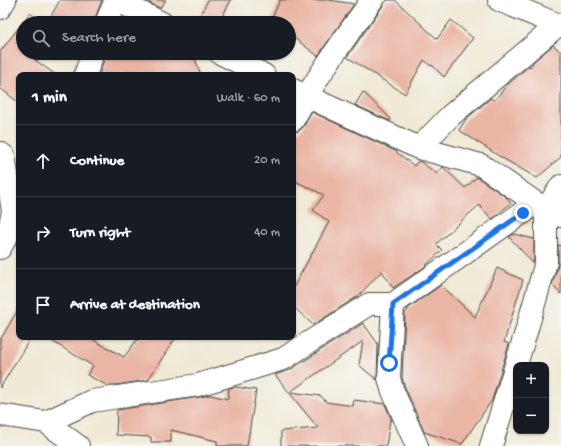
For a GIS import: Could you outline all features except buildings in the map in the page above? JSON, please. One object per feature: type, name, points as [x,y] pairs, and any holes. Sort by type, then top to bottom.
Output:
[{"type":"street","points":[[0,8],[5,0]]},
{"type":"street","points":[[109,16],[116,0],[148,16]]},
{"type":"street","points":[[296,108],[300,93],[330,59],[372,0]]},
{"type":"street","points":[[420,148],[450,116],[560,25],[499,0]]},
{"type":"street","points":[[85,72],[90,60]]},
{"type":"street","points":[[234,60],[258,72]]},
{"type":"street","points":[[300,93],[420,148],[481,165],[548,210]]},
{"type":"street","points":[[0,248],[8,234],[13,211],[8,153]]},
{"type":"street","points":[[491,446],[546,262],[548,210],[561,186]]},
{"type":"street","points":[[46,422],[92,402],[198,385],[283,359],[369,304],[393,304],[548,210]]},
{"type":"street","points":[[393,304],[389,378],[392,390],[417,446]]},
{"type":"street","points":[[0,415],[46,422],[78,446]]},
{"type":"route","points":[[389,363],[393,304],[523,213]]}]
